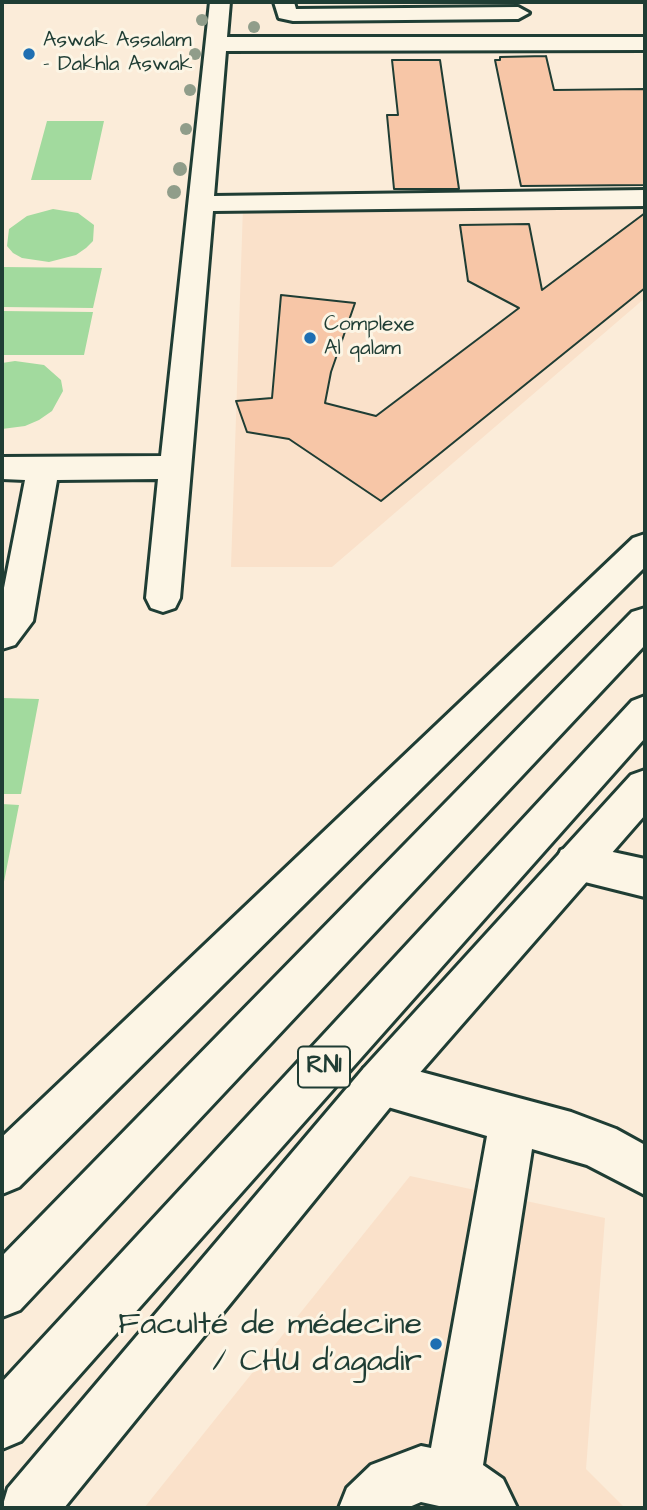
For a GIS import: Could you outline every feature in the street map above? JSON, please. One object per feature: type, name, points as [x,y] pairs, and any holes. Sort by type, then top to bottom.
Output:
[{"type":"main road","points":[[163,598],[220,2]]},
{"type":"main road","points":[[284,2],[286,14],[293,15],[373,15],[517,8],[524,43]]},
{"type":"main road","points":[[373,15],[375,42]]},
{"type":"main road","points":[[216,44],[645,43]]},
{"type":"main road","points":[[200,204],[645,198]]},
{"type":"main road","points":[[2,468],[174,467]]},
{"type":"main road","points":[[2,635],[15,621],[43,468]]},
{"type":"main road","points":[[2,1170],[645,547]]},
{"type":"main road","points":[[2,1292],[645,622]]},
{"type":"main road","name":"RN1","points":[[2,1422],[645,712]]},
{"type":"main road","points":[[29,1508],[380,1084],[645,787]]},
{"type":"main road","points":[[576,863],[645,878]]},
{"type":"main road","points":[[380,1084],[513,1120],[639,1161]]},
{"type":"main road","points":[[367,1508],[391,1485],[421,1474],[471,1493],[513,1120]]},
{"type":"shaded area","points":[[645,204],[645,298],[332,567],[231,567],[243,207]]},
{"type":"shaded area","name":"Faculté de médecine / CHU d'agadir","points":[[410,1176],[605,1218],[586,1469],[625,1508],[144,1508]]},
{"type":"green space","points":[[47,121],[104,121],[91,180],[31,180]]},
{"type":"green space","points":[[53,209],[78,213],[94,225],[93,241],[76,255],[49,262],[22,258],[13,253],[7,246],[9,229],[27,216]]},
{"type":"green space","points":[[2,267],[102,268],[93,308],[2,307]]},
{"type":"green space","points":[[2,311],[93,312],[84,355],[2,355]]},
{"type":"green space","points":[[15,361],[44,365],[61,380],[63,391],[52,411],[39,420],[25,426],[2,429],[2,363]]},
{"type":"green space","points":[[2,698],[39,699],[21,794],[2,794]]},
{"type":"green space","points":[[2,804],[19,805],[2,892]]},
{"type":"building","points":[[546,56],[554,90],[645,89],[645,185],[521,186],[495,60],[500,60],[500,57]]},
{"type":"building","points":[[392,60],[440,60],[459,189],[394,189],[387,115],[398,115]]},
{"type":"building","points":[[645,213],[645,288],[381,501],[289,439],[247,432],[236,401],[272,398],[281,295],[355,303],[331,372],[325,403],[376,416],[519,308],[468,281],[460,225],[529,224],[542,290]]},
{"type":"place","name":"Aswak Assalam - Dakhla Aswak","points":[[29,54]]},
{"type":"place","name":"Complexe Al qalam","points":[[310,338]]},
{"type":"place","name":"Faculté de médecine / CHU d'agadir","points":[[436,1344]]}]
